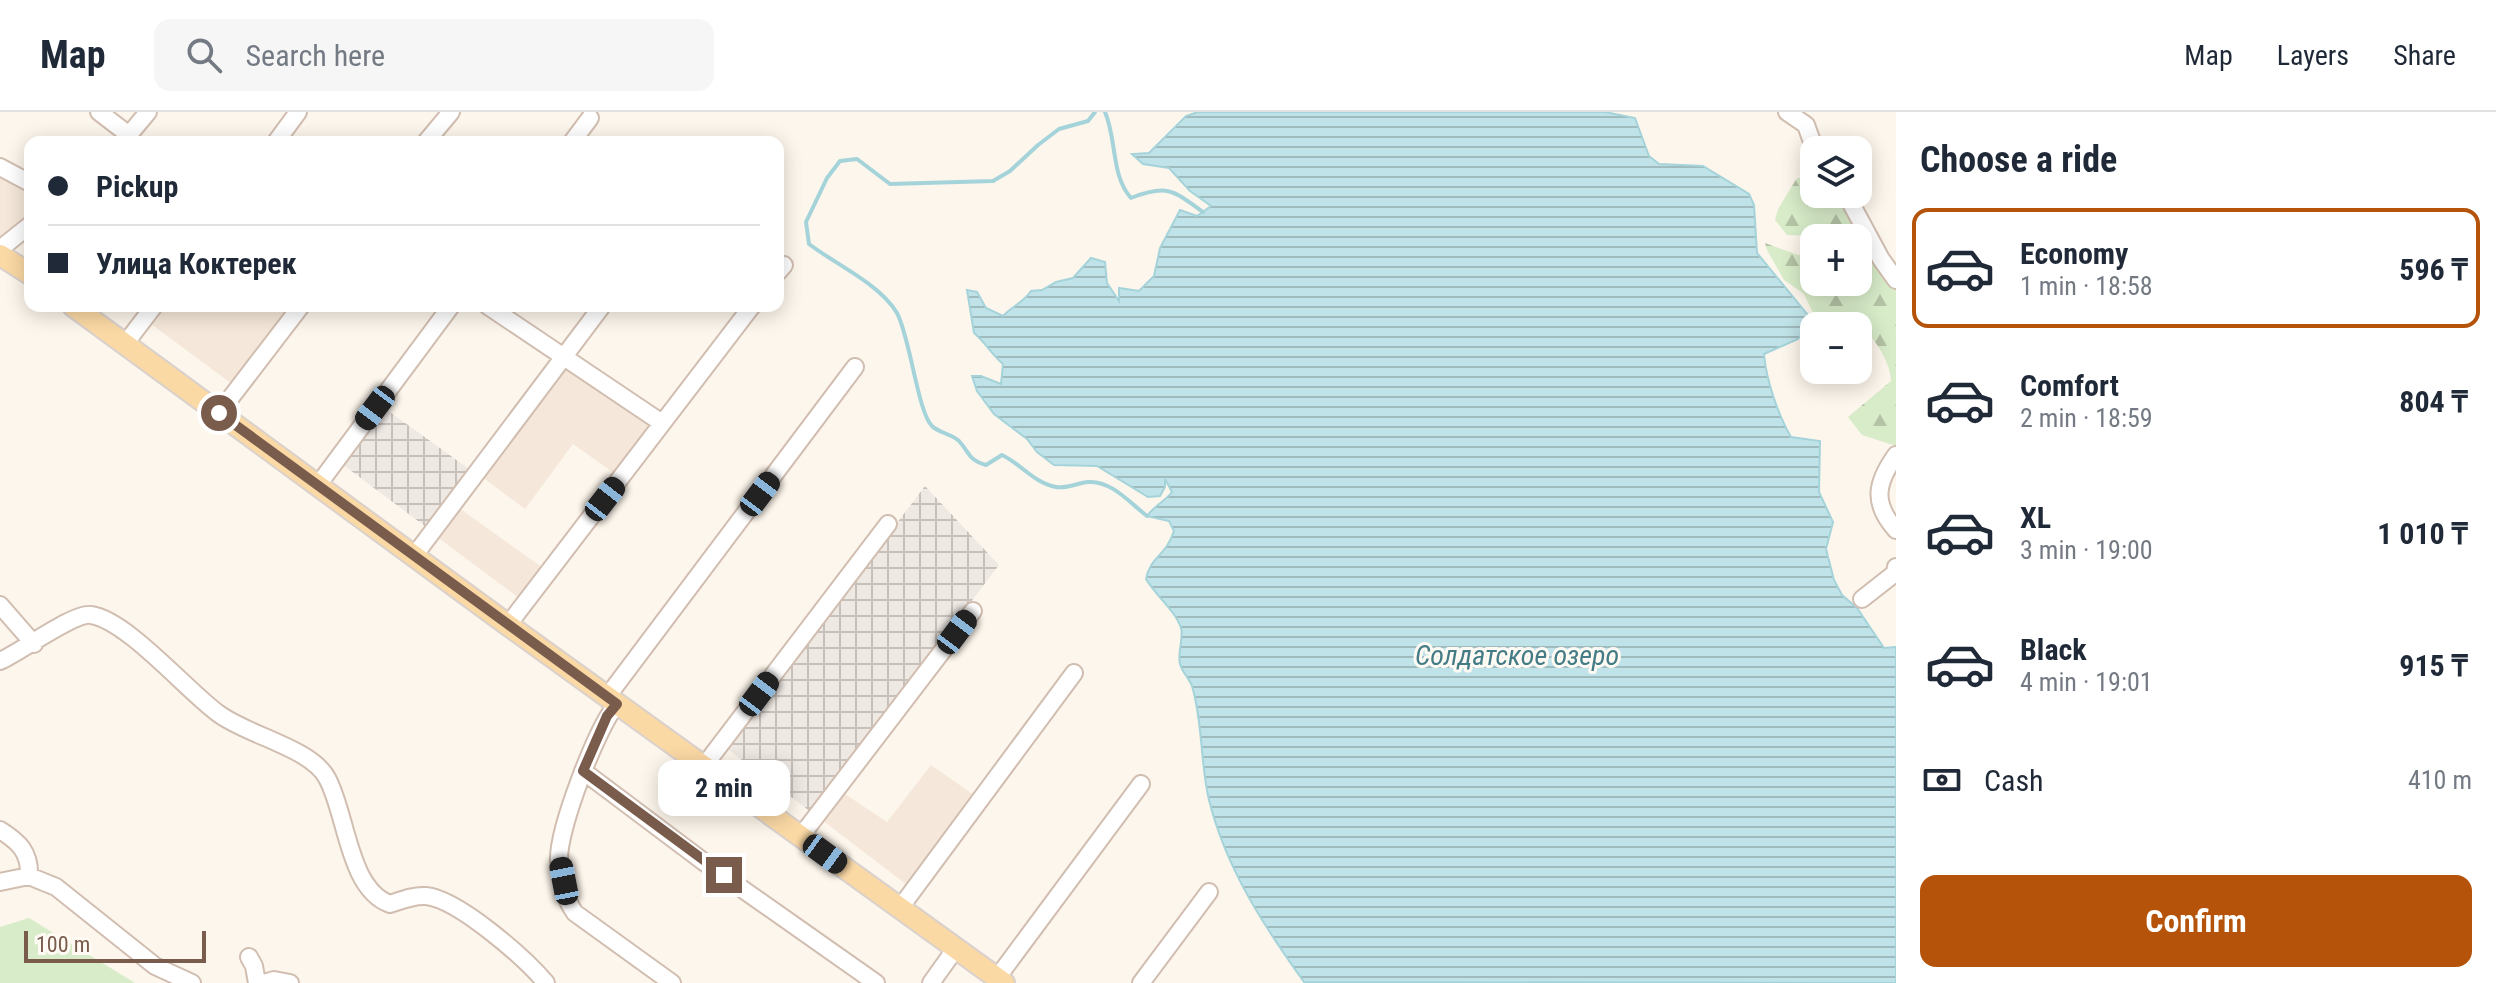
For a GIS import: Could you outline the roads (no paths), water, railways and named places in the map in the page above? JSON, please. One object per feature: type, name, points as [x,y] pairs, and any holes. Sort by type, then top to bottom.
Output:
[{"type":"main road","points":[[0,252],[24,270]]},
{"type":"main road","points":[[81,312],[508,625],[1001,980]]},
{"type":"street","points":[[99,112],[123,136]]},
{"type":"street","points":[[128,136],[148,112]]},
{"type":"street","points":[[280,136],[298,112]]},
{"type":"street","points":[[431,136],[451,112]]},
{"type":"street","points":[[1787,112],[1806,125],[1810,136]]},
{"type":"street","points":[[576,136],[590,118]]},
{"type":"street","points":[[0,167],[24,180]]},
{"type":"street","points":[[1854,208],[1896,280]]},
{"type":"street","points":[[0,252],[24,230]]},
{"type":"street","points":[[125,344],[149,312]]},
{"type":"street","points":[[219,413],[296,312]]},
{"type":"street","points":[[318,485],[447,312]]},
{"type":"street","points":[[497,312],[662,423]]},
{"type":"street","points":[[414,556],[598,312]]},
{"type":"street","points":[[508,625],[747,312]]},
{"type":"street","points":[[672,983],[575,913],[568,904],[559,858],[583,771],[612,700],[855,367]]},
{"type":"street","points":[[1895,533],[1880,507],[1880,478],[1896,455]]},
{"type":"street","points":[[704,766],[888,524]]},
{"type":"street","points":[[1862,599],[1895,573],[1896,567]]},
{"type":"street","points":[[0,605],[34,644]]},
{"type":"street","points":[[801,836],[973,611]]},
{"type":"street","points":[[0,661],[83,614],[104,618],[166,664],[219,714],[246,731],[302,755],[320,767],[335,794],[357,868],[376,897],[390,904],[430,896],[455,908],[520,956],[546,983]]},
{"type":"street","points":[[900,908],[1074,673]]},
{"type":"street","points":[[583,771],[704,862],[876,983]]},
{"type":"street","points":[[1001,980],[1141,784]]},
{"type":"street","points":[[0,830],[24,849],[29,862],[29,876]]},
{"type":"street","points":[[0,882],[29,876],[66,894],[155,966],[192,983]]},
{"type":"street","points":[[1141,983],[1209,892]]},
{"type":"street","points":[[931,983],[956,948]]},
{"type":"street","points":[[249,957],[257,983]]},
{"type":"street","points":[[264,983],[274,980],[290,983]]},
{"type":"water","name":"Солдатское озеро","points":[[1198,112],[1605,112],[1635,118],[1649,156],[1659,164],[1703,166],[1749,194],[1754,205],[1757,253],[1805,312],[1800,312],[1798,339],[1764,354],[1773,397],[1791,437],[1820,441],[1819,492],[1833,522],[1826,549],[1834,580],[1842,595],[1857,608],[1884,648],[1896,647],[1896,983],[1304,982],[1260,917],[1225,849],[1206,786],[1196,700],[1180,664],[1181,628],[1146,579],[1174,531],[1169,521],[1147,516],[1172,492],[1165,479],[1160,496],[1148,497],[1097,466],[1054,465],[994,414],[977,391],[972,376],[1001,384],[1003,364],[974,333],[967,290],[977,292],[986,308],[1003,316],[1031,291],[1073,278],[1091,258],[1105,262],[1107,283],[1119,301],[1119,288],[1139,291],[1154,276],[1160,248],[1180,210],[1197,216],[1211,206],[1190,191],[1169,168],[1143,164],[1132,154],[1149,153],[1186,116]]},
{"type":"waterway","points":[[1095,112],[1088,121],[1059,129],[1010,171],[993,181],[890,184],[857,159],[840,161],[827,178],[806,222],[809,244],[869,284],[897,313],[922,406],[932,426],[956,439],[980,463],[986,465],[1002,455],[1048,485],[1064,487],[1096,482],[1120,493],[1147,516]]},
{"type":"waterway","points":[[1105,112],[1120,179],[1131,198],[1162,190],[1177,194],[1203,212]]}]
